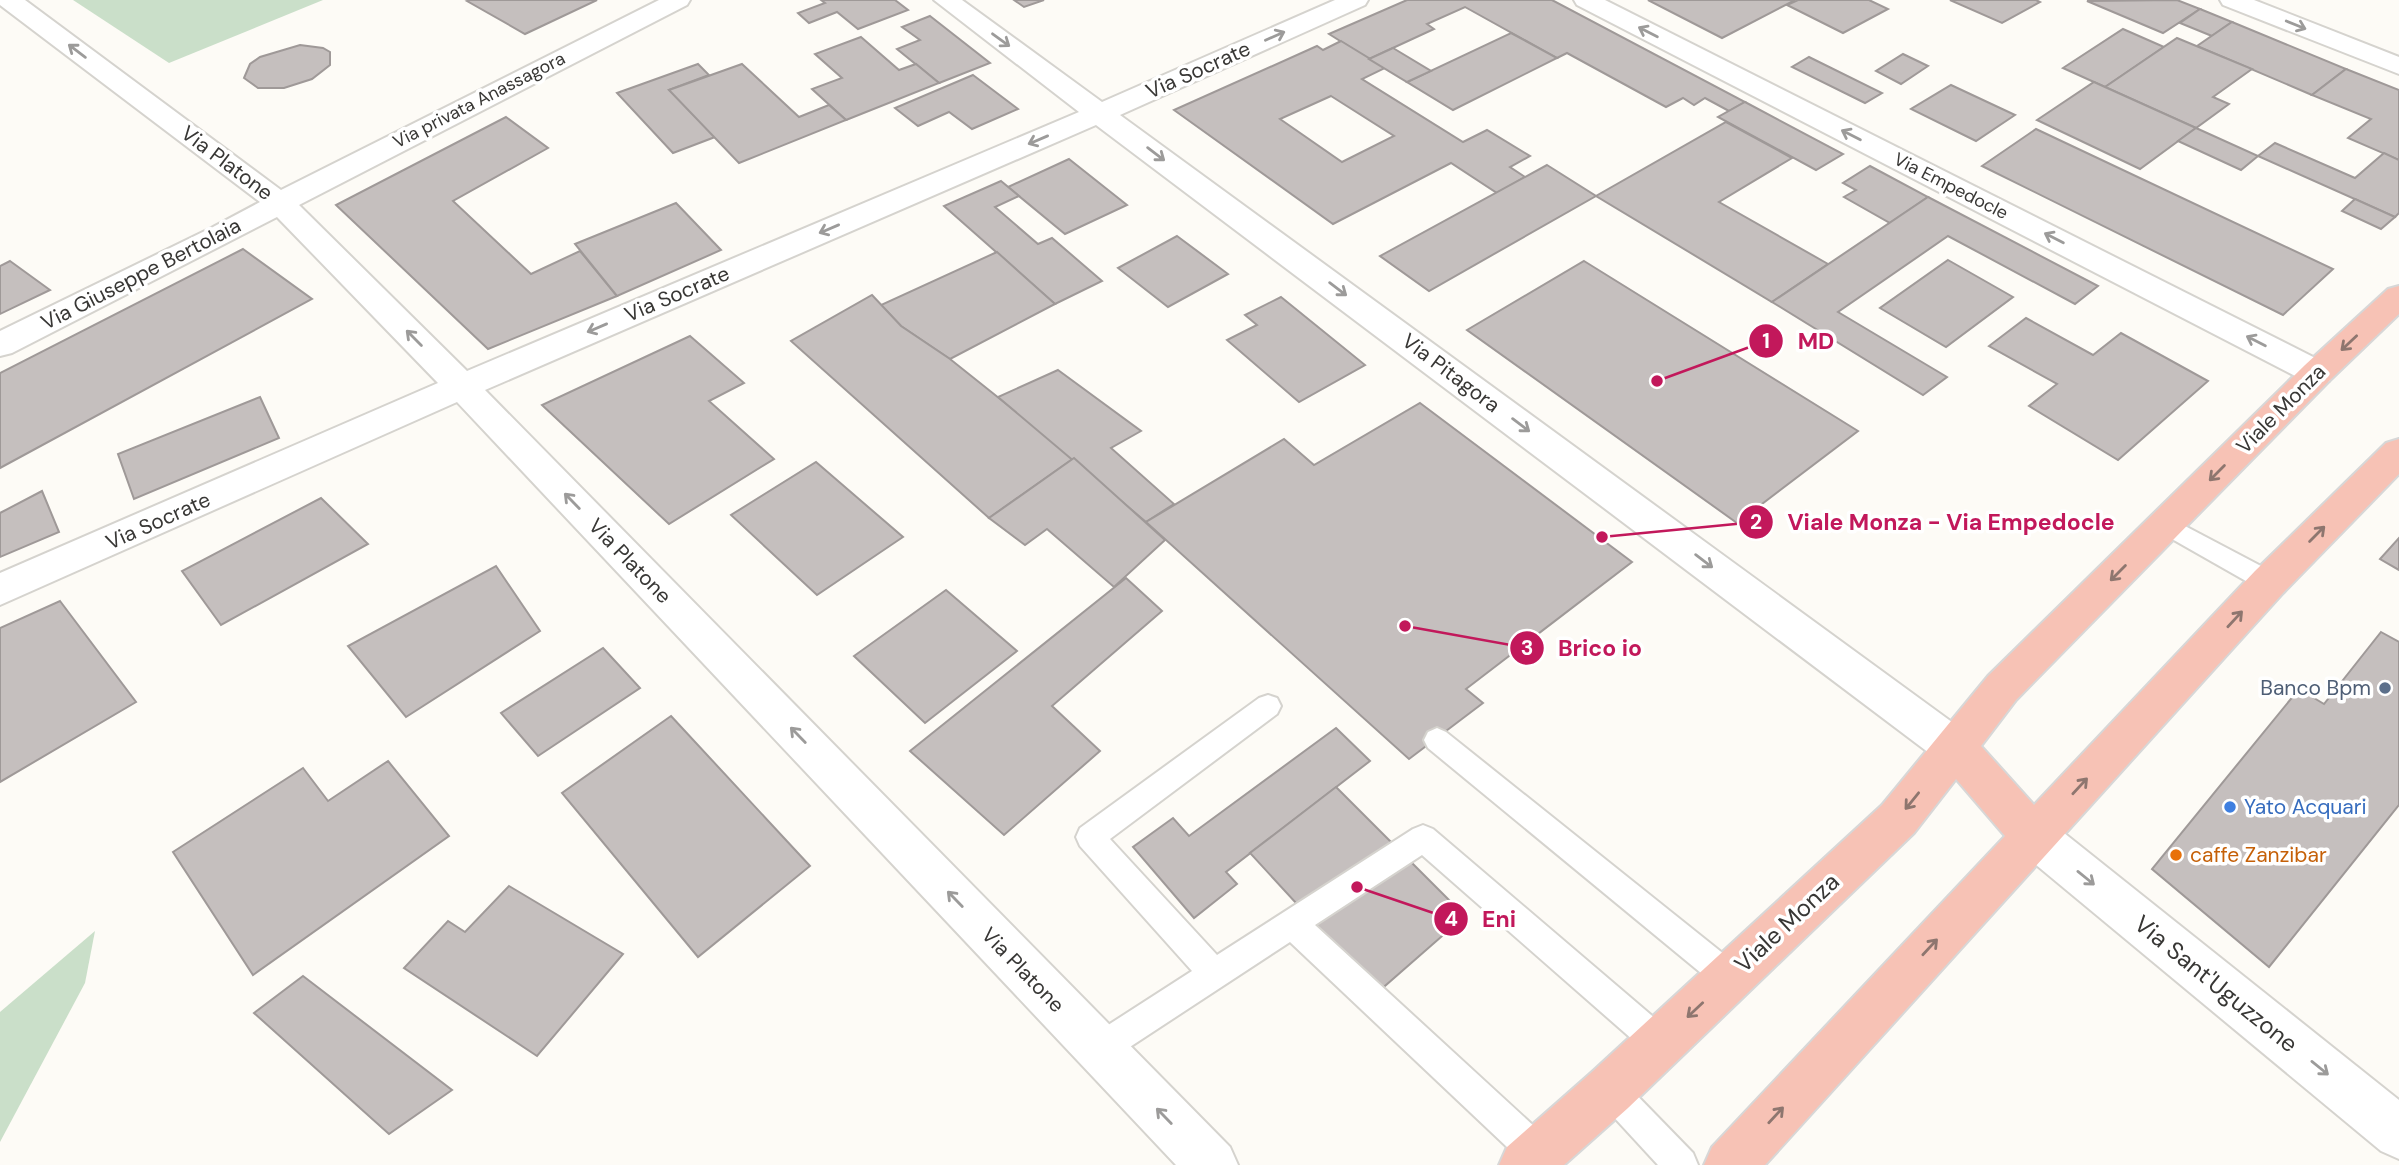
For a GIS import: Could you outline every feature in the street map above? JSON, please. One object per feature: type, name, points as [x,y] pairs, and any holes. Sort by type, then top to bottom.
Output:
[{"type":"main road","name":"Viale Monza","points":[[1531,1158],[1610,1090],[1898,819],[2002,688],[2317,373],[2399,296]]},
{"type":"main road","points":[[1730,1165],[2269,582],[2399,452]]},
{"type":"main road","points":[[1956,749],[2034,835]]},
{"type":"street","name":"Via Platone","points":[[9,0],[281,203],[462,386],[1212,1165]]},
{"type":"street","name":"Via privata Anassagora","points":[[281,203],[326,177],[678,0]]},
{"type":"street","name":"Via Pitagora","points":[[946,0],[1956,749]]},
{"type":"street","name":"Via Socrate","points":[[0,590],[462,386],[1101,113],[1356,0]]},
{"type":"street","name":"Via Empedocle","points":[[1586,0],[2317,373]]},
{"type":"street","points":[[2232,0],[2399,66]]},
{"type":"street","name":"Via Giuseppe Bertolaia","points":[[0,345],[281,203]]},
{"type":"street","name":"Via Sant'Uguzzone","points":[[2034,835],[2399,1133]]},
{"type":"lane","points":[[2166,525],[2269,582]]},
{"type":"lane","points":[[1214,973],[1090,837],[1268,706]]},
{"type":"lane","points":[[1437,740],[1730,977]]},
{"type":"lane","points":[[1099,1049],[1423,838],[1660,1043]]},
{"type":"lane","points":[[1291,923],[1531,1158]]},
{"type":"lane","points":[[1610,1090],[1681,1165]]},
{"type":"green space","points":[[73,0],[323,0],[169,63]]},
{"type":"green space","points":[[95,931],[85,983],[0,1142],[0,1012]]},
{"type":"building","points":[[597,0],[525,34],[467,1]]},
{"type":"building","points":[[821,0],[895,0],[908,10],[858,29],[837,12],[809,23],[798,13],[825,3]]},
{"type":"building","points":[[1014,0],[1044,0],[1024,7]]},
{"type":"building","points":[[1407,0],[1552,0],[1745,102],[1729,111],[1705,98],[1694,105],[1683,98],[1666,107],[1567,53],[1557,58],[1465,7],[1427,24],[1434,29],[1369,59],[1329,34]]},
{"type":"building","points":[[1648,0],[1795,0],[1722,38]]},
{"type":"building","points":[[1798,0],[1869,0],[1888,9],[1843,33],[1787,5]]},
{"type":"building","points":[[1950,0],[2036,0],[2040,2],[2002,23]]},
{"type":"building","points":[[2177,0],[2200,9],[2163,33],[2087,1]]},
{"type":"building","points":[[2200,9],[2232,22],[2212,36],[2180,23]]},
{"type":"building","points":[[930,16],[990,63],[939,83],[897,49],[920,40],[902,27]]},
{"type":"building","points":[[2232,22],[2346,69],[2312,95],[2197,46]]},
{"type":"building","points":[[2123,29],[2164,47],[2105,87],[2063,68]]},
{"type":"building","points":[[1511,33],[1557,58],[1453,110],[1407,82]]},
{"type":"building","points":[[861,37],[899,70],[916,64],[939,83],[846,120],[812,89],[842,78],[815,54]]},
{"type":"building","points":[[2177,38],[2252,69],[2213,97],[2229,104],[2196,128],[2105,87]]},
{"type":"building","points":[[1341,41],[1385,68],[1362,79],[1463,142],[1487,130],[1530,156],[1510,167],[1525,177],[1497,193],[1451,163],[1333,224],[1174,110],[1317,46],[1323,50]],"holes":[[[1331,96],[1394,136],[1342,162],[1280,119]]]},
{"type":"building","points":[[300,45],[323,48],[330,52],[330,65],[312,79],[284,88],[258,88],[244,78],[250,64],[260,57]]},
{"type":"building","points":[[1393,48],[1431,71],[1407,82],[1369,59]]},
{"type":"building","points":[[1903,54],[1928,66],[1901,84],[1876,71]]},
{"type":"building","points":[[1809,57],[1882,93],[1865,103],[1792,67]]},
{"type":"building","points":[[698,64],[709,75],[669,90],[715,137],[673,153],[617,93]]},
{"type":"building","points":[[742,64],[799,117],[829,105],[846,120],[739,163],[669,90]]},
{"type":"building","points":[[2346,69],[2399,90],[2399,160],[2348,138],[2371,119],[2312,95]]},
{"type":"building","points":[[973,75],[1018,109],[972,129],[949,112],[918,126],[895,108]]},
{"type":"building","points":[[2094,82],[2196,128],[2140,169],[2037,120]]},
{"type":"building","points":[[1951,85],[2015,115],[1976,141],[1911,109]]},
{"type":"building","points":[[1745,102],[1843,154],[1816,170],[1718,117]]},
{"type":"building","points":[[506,117],[548,148],[453,201],[531,274],[580,251],[617,296],[488,349],[336,205]]},
{"type":"building","points":[[1726,122],[1792,158],[1719,202],[1828,264],[1772,302],[1596,196]]},
{"type":"building","points":[[2196,128],[2258,156],[2241,170],[2178,141]]},
{"type":"building","points":[[2036,129],[2333,269],[2283,315],[1982,166]]},
{"type":"building","points":[[2275,143],[2355,178],[2384,153],[2399,160],[2399,213],[2395,217],[2258,156]]},
{"type":"building","points":[[1069,159],[1127,205],[1065,234],[1008,187]]},
{"type":"building","points":[[1547,165],[1596,196],[1429,291],[1380,256]]},
{"type":"building","points":[[1870,166],[1928,197],[1890,223],[1844,197],[1856,190],[1843,183]]},
{"type":"building","points":[[1001,181],[1019,196],[995,207],[1038,244],[1052,238],[1102,281],[1055,304],[944,206]]},
{"type":"building","points":[[1928,197],[2098,286],[2075,304],[1948,236],[1838,312],[1947,377],[1923,395],[1772,302]]},
{"type":"building","points":[[2355,199],[2395,217],[2381,229],[2342,211]]},
{"type":"building","points":[[676,203],[721,250],[617,296],[575,244]]},
{"type":"building","points":[[1177,236],[1228,274],[1168,307],[1118,268]]},
{"type":"building","points":[[243,249],[312,299],[0,468],[0,373]]},
{"type":"building","points":[[997,252],[1055,304],[950,359],[901,326],[881,305]]},
{"type":"building","points":[[1948,260],[2013,297],[1946,347],[1880,308]]},
{"type":"building","points":[[10,261],[50,290],[0,314],[0,266]]},
{"type":"building","points":[[1584,261],[1858,431],[1737,523],[1467,330]]},
{"type":"building","points":[[872,295],[901,326],[950,359],[1074,458],[989,518],[791,341]]},
{"type":"building","points":[[1281,297],[1365,365],[1299,402],[1227,340],[1257,325],[1245,315]]},
{"type":"building","points":[[2026,318],[2093,355],[2121,333],[2208,381],[2118,460],[2029,406],[2057,384],[1989,346]]},
{"type":"building","points":[[690,336],[744,383],[709,401],[774,459],[669,524],[542,405]]},
{"type":"building","points":[[1058,370],[1141,431],[1111,448],[1174,504],[1146,522],[998,397]]},
{"type":"building","points":[[260,397],[279,438],[134,499],[118,454]]},
{"type":"building","points":[[1420,403],[1632,562],[1466,689],[1483,703],[1409,759],[1146,522],[1284,439],[1314,465]]},
{"type":"building","points":[[1074,458],[1165,540],[1114,587],[1047,529],[1025,545],[989,518]]},
{"type":"building","points":[[816,462],[903,537],[817,595],[731,515]]},
{"type":"building","points":[[42,491],[59,532],[0,557],[0,513]]},
{"type":"building","points":[[321,498],[368,544],[221,625],[182,571]]},
{"type":"building","points":[[2399,538],[2399,570],[2380,559]]},
{"type":"building","points":[[496,566],[540,631],[406,717],[348,646]]},
{"type":"building","points":[[1126,578],[1162,611],[1052,706],[1100,751],[1004,835],[910,751]]},
{"type":"building","points":[[946,590],[1017,651],[925,723],[854,656]]},
{"type":"building","points":[[60,601],[136,702],[0,782],[0,628]]},
{"type":"building","points":[[2381,632],[2399,642],[2399,805],[2269,967],[2152,869],[2299,689],[2324,704]]},
{"type":"building","points":[[603,648],[640,688],[538,756],[501,713]]},
{"type":"building","points":[[671,716],[810,866],[698,957],[562,793]]},
{"type":"building","points":[[1336,728],[1370,761],[1226,872],[1237,884],[1194,918],[1133,847],[1173,818],[1189,836]]},
{"type":"building","points":[[388,761],[449,836],[253,975],[173,852],[303,768],[328,801]]},
{"type":"building","points":[[1336,787],[1465,916],[1378,992],[1250,853]]},
{"type":"building","points":[[509,886],[623,954],[537,1056],[404,968],[448,921],[465,932]]},
{"type":"building","points":[[303,976],[452,1090],[389,1134],[254,1013]]},
{"type":"place","name":"MD","points":[[1657,381]]},
{"type":"place","name":"Viale Monza - Via Empedocle","points":[[1602,537]]},
{"type":"place","name":"Brico io","points":[[1405,626]]},
{"type":"place","name":"Banco Bpm","points":[[2385,688]]},
{"type":"place","name":"Yato Acquari","points":[[2230,807]]},
{"type":"place","name":"caffe Zanzibar","points":[[2176,855]]},
{"type":"place","name":"Eni","points":[[1357,887]]}]
